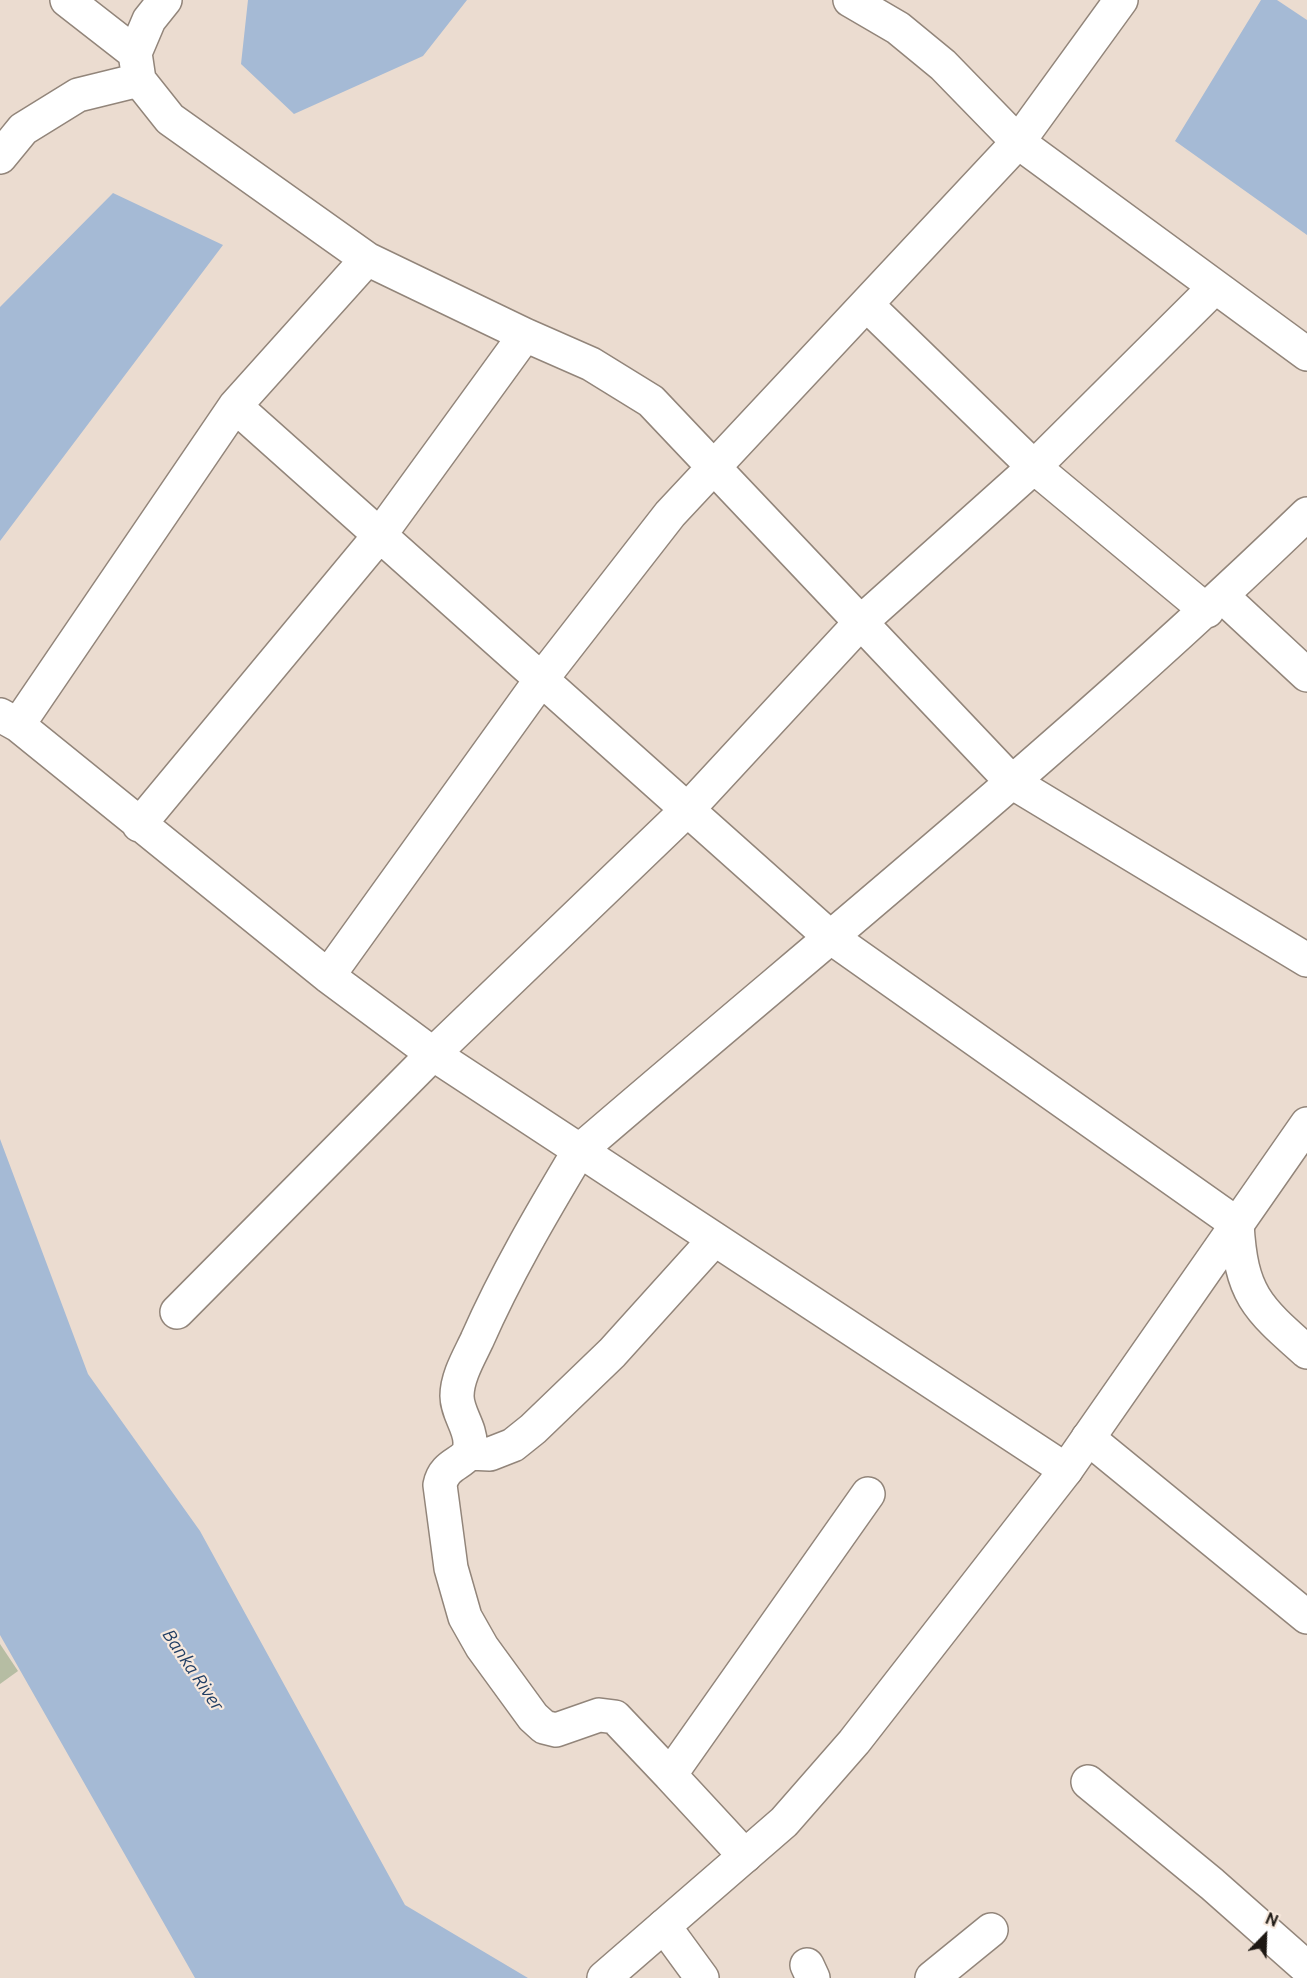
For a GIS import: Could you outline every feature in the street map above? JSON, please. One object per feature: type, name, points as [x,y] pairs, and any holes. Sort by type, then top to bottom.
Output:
[{"type":"street","points":[[67,0],[137,67],[170,119],[367,259],[591,364],[651,401],[712,469],[731,485],[862,621],[1012,782],[1307,960]]},
{"type":"street","points":[[137,67],[148,20],[165,0]]},
{"type":"street","points":[[850,0],[898,27],[943,65],[1018,142],[1307,354]]},
{"type":"street","points":[[328,976],[540,681],[670,514],[1018,142],[1121,0]]},
{"type":"street","points":[[0,157],[23,129],[78,95],[137,67]]},
{"type":"street","points":[[367,259],[235,406],[9,720],[328,976],[433,1054],[1066,1470]]},
{"type":"street","points":[[177,1312],[433,1054],[687,810],[862,621],[1034,467],[1215,287]]},
{"type":"street","points":[[867,306],[1034,467],[1307,675]]},
{"type":"street","points":[[139,825],[380,536],[525,335]]},
{"type":"street","points":[[235,406],[540,681],[829,936],[1237,1224]]},
{"type":"street","points":[[745,1856],[615,1717],[599,1715],[556,1730],[543,1727],[533,1717],[482,1647],[465,1617],[451,1568],[440,1485],[442,1474],[447,1467],[463,1460],[471,1443],[458,1408],[457,1394],[460,1378],[498,1293],[531,1231],[579,1152],[829,936],[1012,782],[1215,603],[1307,514]]},
{"type":"street","points":[[604,1978],[784,1822],[854,1742],[1066,1470],[1307,1124]]},
{"type":"street","points":[[1237,1224],[1239,1259],[1250,1293],[1275,1324],[1307,1352]]},
{"type":"street","points":[[468,1453],[490,1454],[513,1445],[533,1429],[612,1353],[714,1240]]},
{"type":"street","points":[[1088,1438],[1307,1617]]},
{"type":"street","points":[[670,1775],[868,1494]]},
{"type":"street","points":[[1089,1782],[1212,1884],[1307,1968]]},
{"type":"street","points":[[664,1926],[702,1978]]},
{"type":"street","points":[[932,1978],[991,1930]]},
{"type":"green space","points":[[0,1644],[18,1671],[0,1684]]},
{"type":"water","points":[[248,0],[467,0],[423,56],[294,114],[241,64]]},
{"type":"water","points":[[1261,0],[1277,0],[1307,20],[1307,235],[1175,141]]},
{"type":"water","points":[[113,193],[223,245],[0,541],[0,307]]},
{"type":"water","name":"Banka River","points":[[0,1139],[88,1374],[200,1531],[405,1905],[528,1978],[195,1978],[0,1635]]}]
